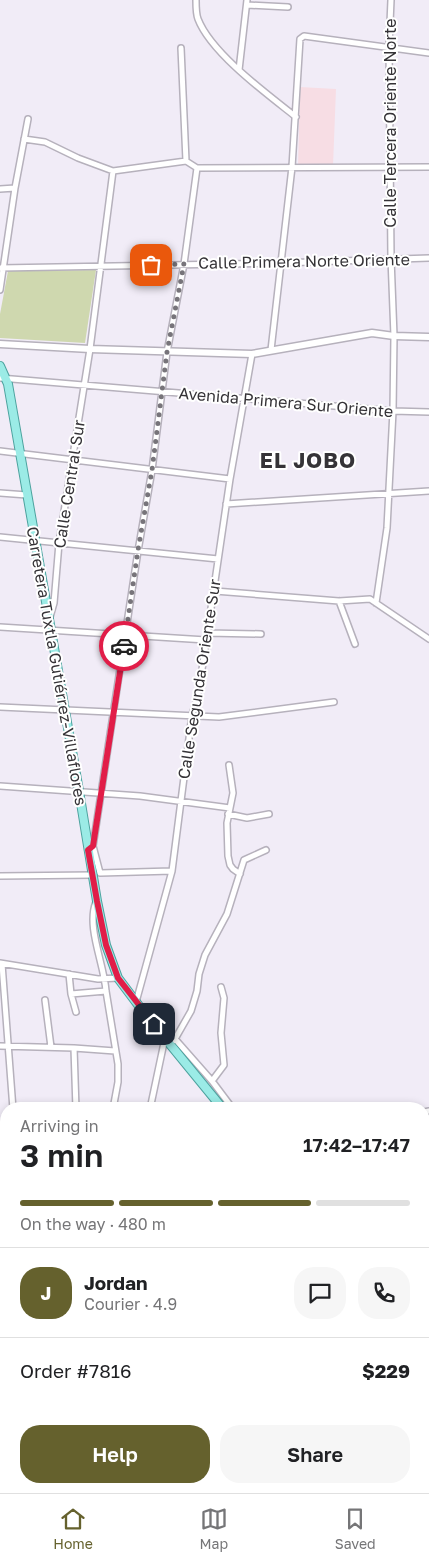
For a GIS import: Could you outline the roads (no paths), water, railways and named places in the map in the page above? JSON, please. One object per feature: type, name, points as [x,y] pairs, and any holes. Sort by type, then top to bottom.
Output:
[{"type":"main road","name":"Carretera Tuxtla Gutiérrez-Villaflores","points":[[0,366],[3,378],[8,384],[64,711],[96,874],[97,901],[106,945],[118,978],[136,1003],[170,1040],[218,1102]]},
{"type":"street","points":[[196,0],[197,18],[208,38],[239,70],[296,117]]},
{"type":"street","name":"Calle Tercera Oriente Norte","points":[[376,603],[387,528],[393,411],[394,336],[391,258],[389,46],[391,0]]},
{"type":"street","points":[[239,70],[247,3],[288,7]]},
{"type":"street","points":[[271,350],[292,167],[301,36],[389,46],[429,53]]},
{"type":"street","points":[[181,48],[186,161]]},
{"type":"street","points":[[0,290],[15,188],[28,119]]},
{"type":"street","points":[[24,138],[45,142],[78,158],[113,171],[186,161],[197,168],[429,167]]},
{"type":"street","points":[[91,848],[152,470],[161,391],[184,264],[197,168]]},
{"type":"street","name":"Calle Central Sur","points":[[49,620],[54,603],[59,543],[90,349],[113,171]]},
{"type":"street","points":[[0,189],[15,188]]},
{"type":"street","name":"Calle Primera Norte Oriente","points":[[2,268],[281,263],[429,258]]},
{"type":"street","points":[[0,344],[252,354],[372,332],[394,336],[429,337]]},
{"type":"street","name":"Calle Segunda Oriente Sur","points":[[136,1003],[172,871],[192,715],[196,702],[215,591],[226,504],[252,354]]},
{"type":"street","name":"Avenida Primera Sur Oriente","points":[[3,378],[393,411],[429,412]]},
{"type":"street","points":[[0,451],[230,479]]},
{"type":"street","points":[[226,504],[429,491]]},
{"type":"street","points":[[0,493],[27,495]]},
{"type":"street","points":[[0,538],[218,559]]},
{"type":"street","points":[[43,587],[55,589]]},
{"type":"street","points":[[215,591],[339,601],[370,599],[429,639]]},
{"type":"street","points":[[339,601],[355,644]]},
{"type":"street","points":[[0,627],[206,640]]},
{"type":"street","points":[[208,633],[261,634]]},
{"type":"street","points":[[0,707],[219,717],[334,702]]},
{"type":"street","points":[[229,765],[233,794],[228,814],[228,856],[233,870],[240,874]]},
{"type":"street","points":[[0,786],[101,793],[230,808]]},
{"type":"street","points":[[228,814],[247,818],[269,814]]},
{"type":"street","points":[[152,1102],[170,1040],[191,1011],[205,955],[227,914],[244,860],[266,850]]},
{"type":"street","points":[[0,876],[172,871]]},
{"type":"street","points":[[97,901],[93,911],[94,927],[105,979],[118,1064],[118,1082],[114,1102]]},
{"type":"street","points":[[12,1102],[1,963],[105,979],[118,978]]},
{"type":"street","points":[[69,974],[76,1012]]},
{"type":"street","points":[[212,1081],[224,1065],[221,1033],[224,998],[221,987]]},
{"type":"street","points":[[72,994],[106,991]]},
{"type":"street","points":[[45,1000],[51,1047]]},
{"type":"street","points":[[170,1040],[212,1081],[228,1102]]},
{"type":"street","points":[[0,1046],[115,1051]]},
{"type":"street","points":[[74,1048],[76,1102]]},
{"type":"district","name":"EL JOBO","points":[[308,460]]}]
